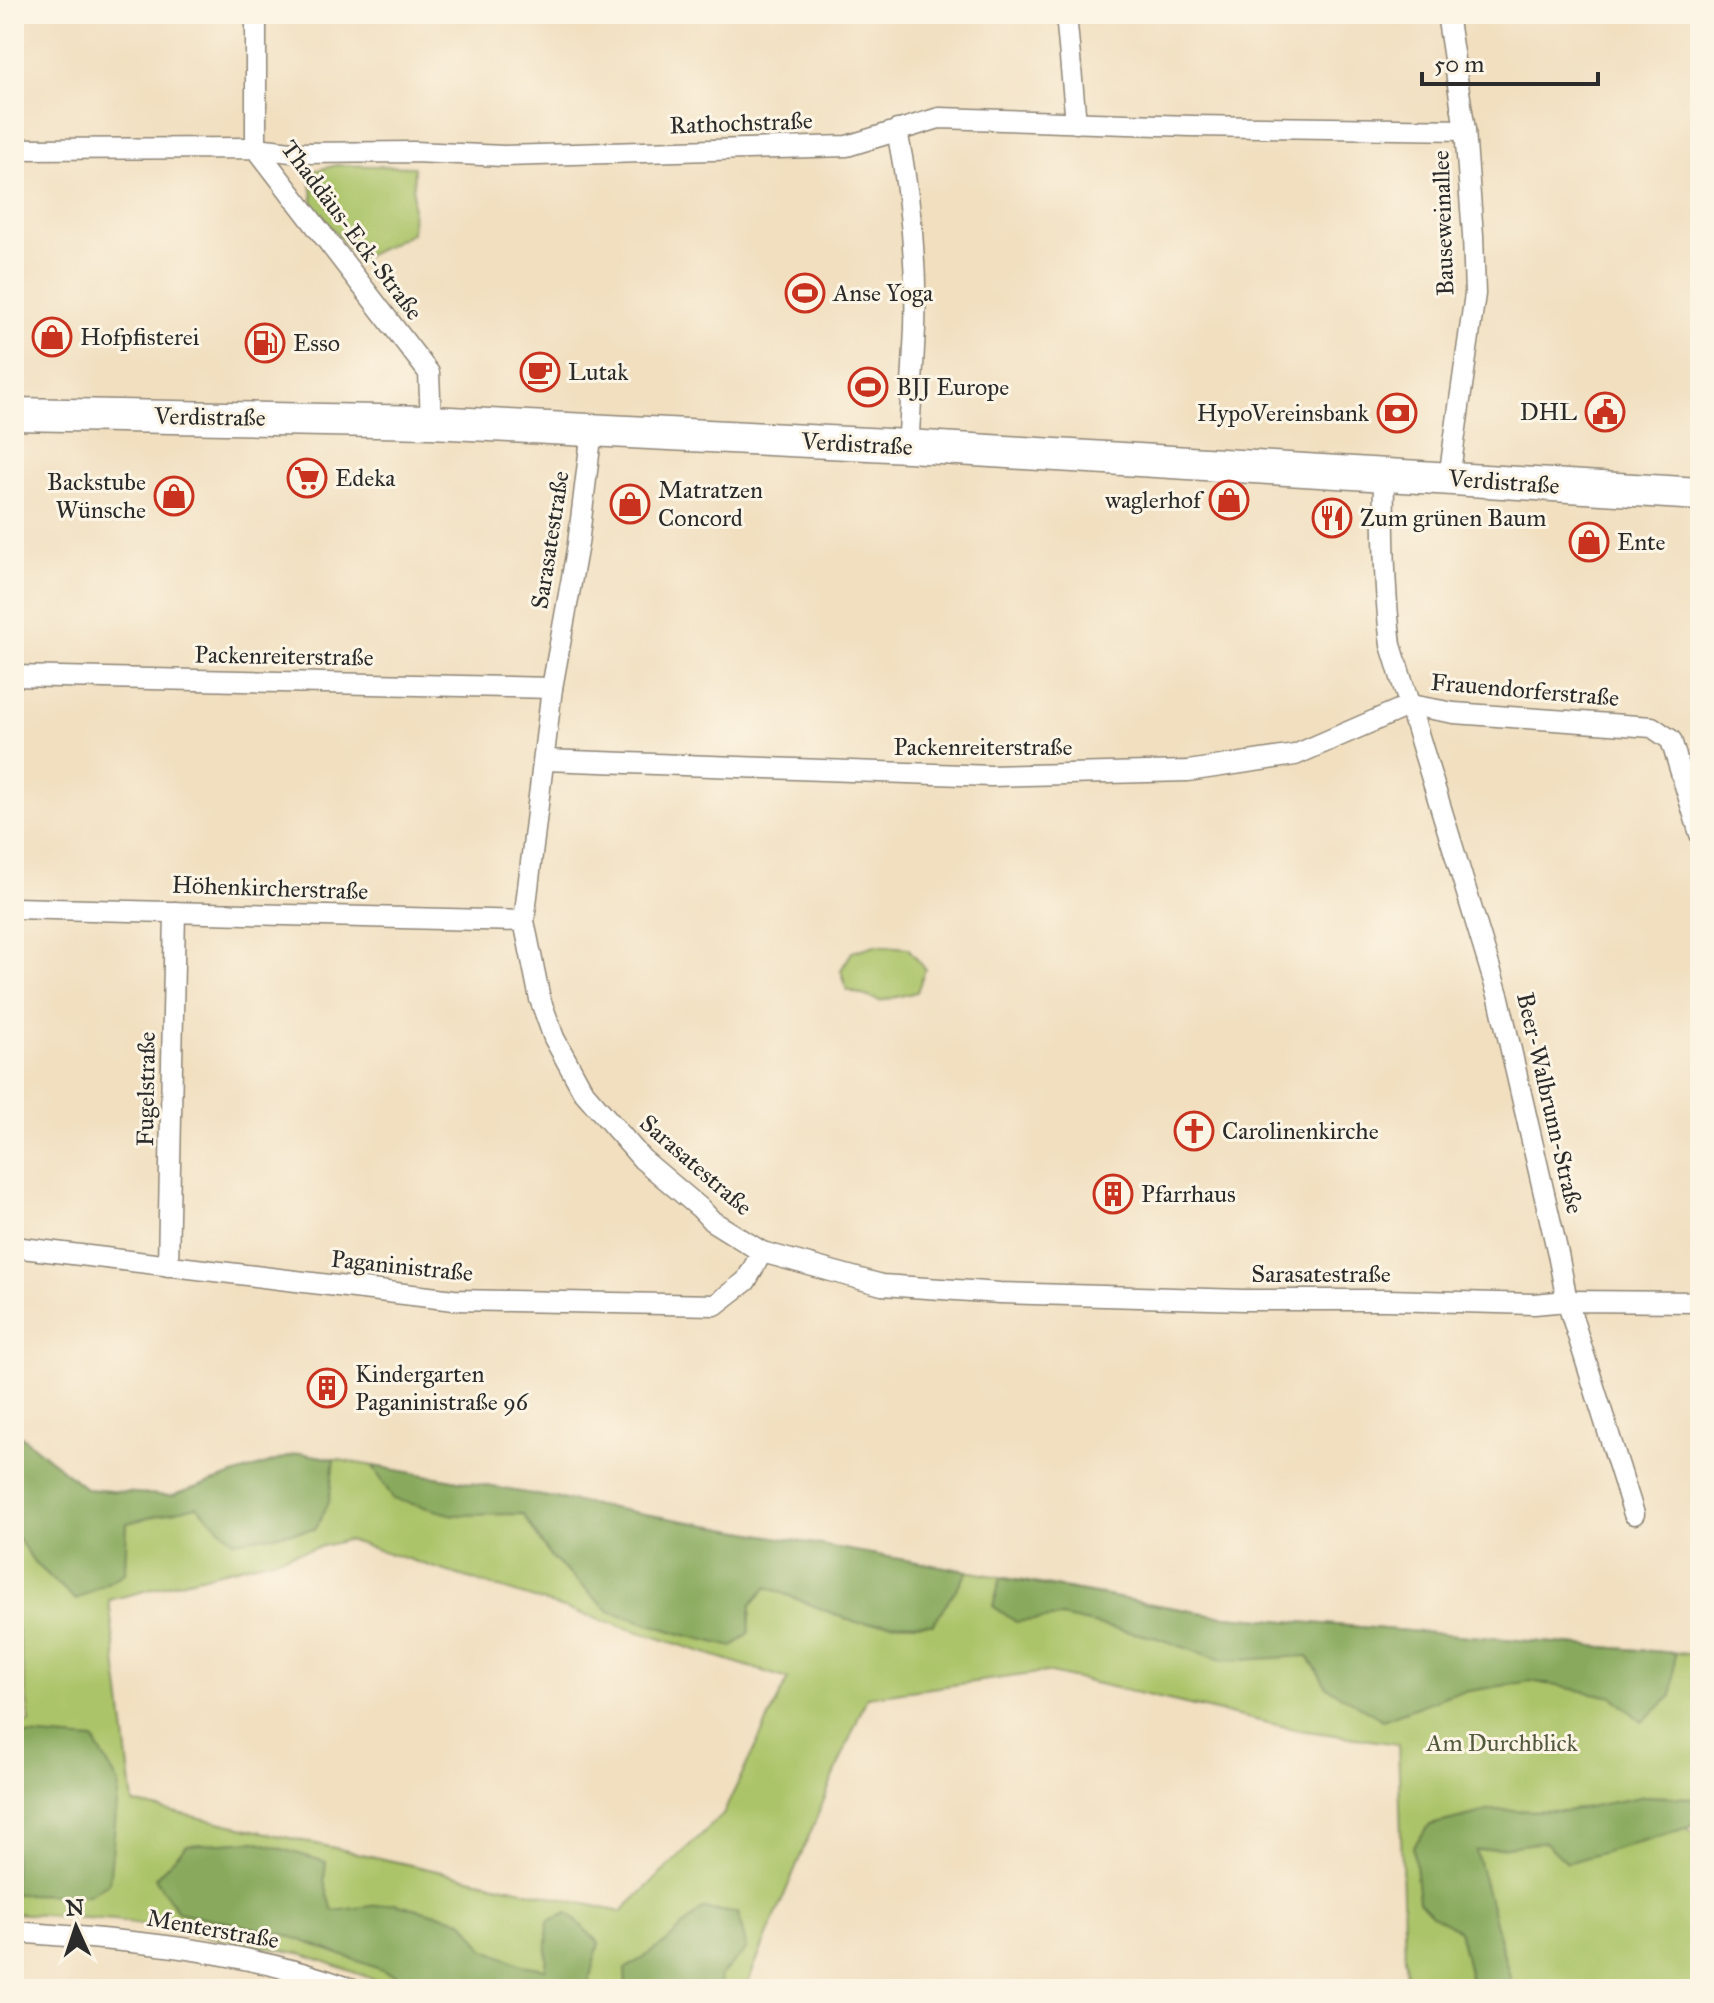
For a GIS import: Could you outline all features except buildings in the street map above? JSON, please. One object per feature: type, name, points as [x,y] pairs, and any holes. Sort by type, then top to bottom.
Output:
[{"type":"main road","name":"Verdistraße","points":[[14,414],[431,422],[908,446],[1700,494]]},
{"type":"street","name":"Thaddäus-Eck-Straße","points":[[256,14],[256,148],[429,373],[431,422]]},
{"type":"street","points":[[1066,14],[1076,123]]},
{"type":"street","name":"Bauseweinallee","points":[[1447,14],[1465,130],[1475,294],[1449,478]]},
{"type":"street","name":"Rathochstraße","points":[[14,149],[256,148],[300,153],[414,152],[504,156],[847,146],[939,118],[1465,130]]},
{"type":"street","points":[[897,130],[913,247],[915,326],[908,446]]},
{"type":"street","name":"Sarasatestraße","points":[[592,430],[578,544],[552,688],[524,921],[540,999],[554,1038],[583,1091],[642,1159],[712,1221],[762,1252],[882,1285],[1000,1293],[1244,1300],[1534,1304],[1567,1301],[1700,1302]]},
{"type":"street","name":"Frauendorferstraße","points":[[1384,474],[1385,597],[1391,645],[1410,705],[1454,713],[1652,727],[1671,740],[1700,834]]},
{"type":"street","name":"Packenreiterstraße","points":[[14,676],[552,688]]},
{"type":"street","name":"Packenreiterstraße","points":[[544,760],[991,776],[1188,771],[1295,755],[1410,705]]},
{"type":"street","name":"Beer-Walbrunn-Straße","points":[[1410,705],[1499,998],[1567,1301],[1634,1514]]},
{"type":"street","name":"Höhenkircherstraße","points":[[14,908],[524,921]]},
{"type":"street","name":"Fugelstraße","points":[[168,1266],[175,912]]},
{"type":"street","name":"Paganinistraße","points":[[14,1247],[454,1300],[715,1305],[746,1281],[762,1252]]},
{"type":"street","name":"Menterstraße","points":[[14,1932],[177,1946],[260,1961],[351,1989]]},
{"type":"green space","points":[[337,165],[414,167],[412,233],[358,260],[314,207],[310,172]]},
{"type":"green space","points":[[875,945],[908,948],[925,969],[917,992],[880,1001],[847,990],[841,970],[852,952]]},
{"type":"green space","name":"Am Durchblick","points":[[14,1430],[86,1489],[170,1496],[300,1453],[1215,1615],[1700,1655],[1700,1823],[1687,1828],[1700,1837],[1700,1989],[1406,1989],[1398,1744],[1299,1730],[1046,1672],[867,1697],[745,1989],[400,1989],[304,1954],[116,1920],[14,1913],[14,1723],[30,1723],[14,1604]],"holes":[[[347,1540],[788,1679],[723,1814],[621,1912],[133,1803],[109,1600]]]},
{"type":"green space","points":[[14,1430],[86,1489],[170,1496],[300,1453],[334,1459],[329,1502],[315,1529],[234,1541],[197,1506],[127,1523],[125,1573],[76,1600],[34,1562],[14,1532]]},
{"type":"green space","points":[[373,1466],[968,1571],[933,1624],[856,1623],[767,1587],[751,1605],[749,1633],[733,1647],[609,1611],[549,1555],[523,1514],[454,1515],[393,1499]]},
{"type":"green space","points":[[1001,1578],[1215,1615],[1675,1653],[1672,1696],[1642,1722],[1613,1697],[1531,1681],[1451,1694],[1383,1720],[1327,1687],[1308,1656],[1224,1661],[1157,1638],[1061,1617],[1016,1622],[993,1606]]},
{"type":"green space","points":[[27,1735],[94,1740],[119,1784],[109,1883],[88,1895],[14,1894],[14,1737]]},
{"type":"green space","points":[[1645,1796],[1694,1798],[1700,1806],[1700,1823],[1567,1863],[1545,1842],[1476,1851],[1513,1989],[1471,1989],[1459,1930],[1432,1915],[1419,1901],[1413,1846],[1430,1825],[1492,1810],[1567,1811]]},
{"type":"green space","points":[[255,1841],[326,1862],[324,1881],[333,1911],[395,1903],[464,1921],[484,1949],[522,1965],[546,1969],[548,1921],[568,1913],[599,1943],[589,1980],[591,1989],[434,1989],[284,1934],[178,1912],[155,1878],[187,1845]]},
{"type":"green space","points":[[702,1909],[738,1913],[747,1949],[720,1976],[722,1989],[626,1989],[625,1969],[665,1943]]},
{"type":"railway","points":[[1691,14],[1700,42]]},
{"type":"place","name":"Anse Yoga","points":[[805,293]]},
{"type":"place","name":"Hofpfisterei","points":[[52,337]]},
{"type":"place","name":"Esso","points":[[265,343]]},
{"type":"place","name":"Lutak","points":[[540,372]]},
{"type":"place","name":"BJJ Europe","points":[[868,387]]},
{"type":"place","name":"DHL","points":[[1605,412]]},
{"type":"place","name":"HypoVereinsbank","points":[[1397,413]]},
{"type":"place","name":"Edeka","points":[[307,478]]},
{"type":"place","name":"Backstube Wünsche","points":[[174,496]]},
{"type":"place","name":"waglerhof","points":[[1229,500]]},
{"type":"place","name":"Matratzen Concord","points":[[630,504]]},
{"type":"place","name":"Zum grünen Baum","points":[[1332,518]]},
{"type":"place","name":"Ente","points":[[1589,542]]},
{"type":"place","name":"Carolinenkirche","points":[[1194,1131]]},
{"type":"place","name":"Pfarrhaus","points":[[1113,1194]]},
{"type":"place","name":"Kindergarten Paganinistraße 96","points":[[327,1388]]}]
